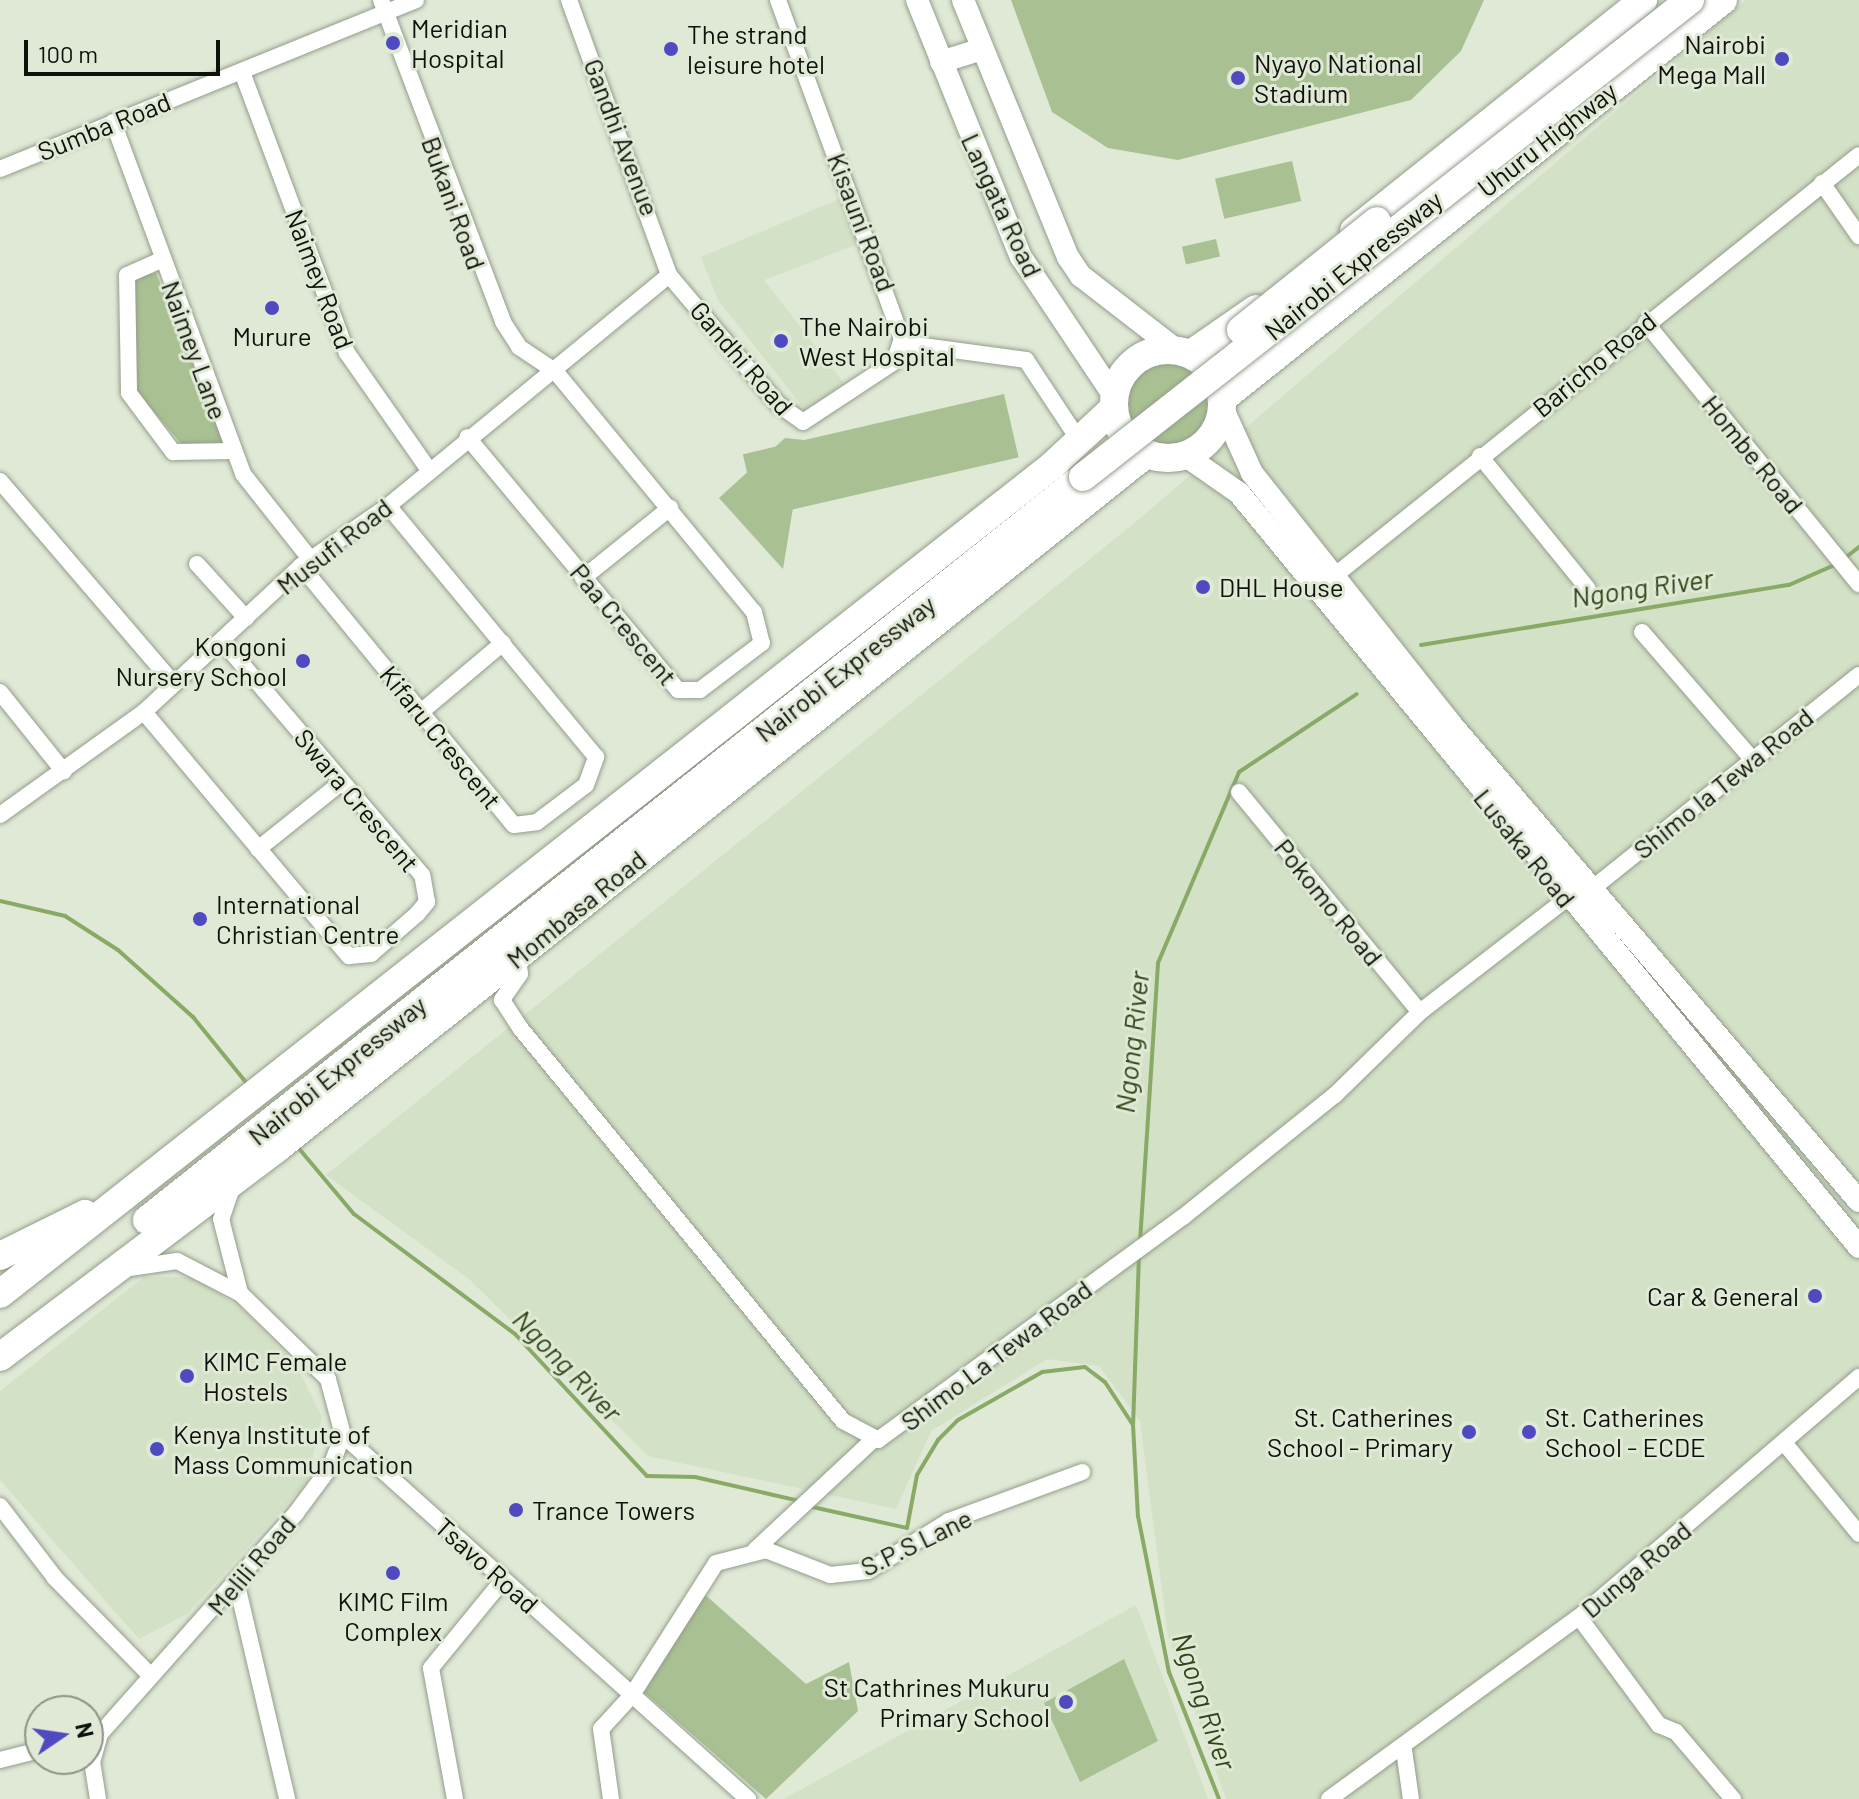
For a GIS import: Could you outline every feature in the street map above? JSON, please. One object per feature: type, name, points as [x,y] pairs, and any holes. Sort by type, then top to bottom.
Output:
[{"type":"highway","name":"Uhuru Highway","points":[[1183,352],[1643,0]]},
{"type":"highway","name":"Nairobi Expressway","points":[[0,1314],[1660,0]]},
{"type":"highway","name":"Nairobi Expressway","points":[[0,1336],[1690,0]]},
{"type":"highway","name":"Uhuru Highway","points":[[1223,403],[1723,0]]},
{"type":"highway","points":[[1183,352],[1214,373],[1223,403],[1211,438],[1186,456],[1146,454],[1123,435],[1114,402],[1136,361],[1183,352]]},
{"type":"highway","name":"Mombasa Road","points":[[0,1294],[1079,440],[1114,402]]},
{"type":"highway","name":"Mombasa Road","points":[[0,1357],[85,1288],[285,1140],[1146,454]]},
{"type":"highway","points":[[0,1256],[109,1210]]},
{"type":"main road","name":"Langata Road","points":[[917,0],[1021,257],[1114,402]]},
{"type":"main road","name":"Langata Road","points":[[963,0],[1068,257],[1099,292],[1183,352]]},
{"type":"main road","points":[[941,62],[982,49]]},
{"type":"main road","name":"Lusaka Road","points":[[1223,403],[1252,473],[1333,577],[1588,892],[1859,1201]]},
{"type":"main road","name":"Lusaka Road","points":[[1186,456],[1239,493],[1566,899],[1859,1247]]},
{"type":"street","name":"Sumba Road","points":[[0,169],[242,72],[384,6],[416,0]]},
{"type":"street","name":"Gandhi Avenue","points":[[569,0],[669,275]]},
{"type":"street","name":"Kisauni Road","points":[[778,0],[898,317],[901,343]]},
{"type":"street","name":"Bukani Road","points":[[384,6],[483,284],[519,347],[555,371]]},
{"type":"street","name":"Naimey Road","points":[[242,72],[347,353],[429,470]]},
{"type":"street","name":"Naimey Lane","points":[[113,122],[233,451],[253,490],[306,563]]},
{"type":"street","name":"Baricho Road","points":[[1333,577],[1859,155]]},
{"type":"street","points":[[1822,183],[1859,236]]},
{"type":"street","points":[[161,260],[127,275],[129,393],[173,452],[233,451]]},
{"type":"street","name":"Musufi Road","points":[[0,815],[144,712],[172,682],[222,641],[306,563],[388,506],[467,437],[555,371],[669,275]]},
{"type":"street","name":"Gandhi Road","points":[[669,275],[779,405],[797,421],[822,416],[894,362],[901,343]]},
{"type":"street","name":"Hombe Road","points":[[1646,323],[1859,584]]},
{"type":"street","points":[[901,343],[1026,360],[1079,440]]},
{"type":"street","name":"Paa Crescent","points":[[467,437],[678,690],[700,690],[721,677],[762,643],[762,625],[670,508],[555,371]]},
{"type":"street","points":[[1480,456],[1588,589]]},
{"type":"street","points":[[0,481],[172,682]]},
{"type":"street","name":"Kifaru Crescent","points":[[306,563],[421,712],[514,825],[537,822],[586,785],[597,769],[591,748],[388,506]]},
{"type":"street","points":[[583,578],[670,508]]},
{"type":"street","points":[[197,564],[246,618]]},
{"type":"street","points":[[1642,632],[1751,758]]},
{"type":"street","name":"Swara Crescent","points":[[144,712],[337,946],[349,956],[371,954],[417,914],[428,888],[222,641]]},
{"type":"street","points":[[421,712],[503,643]]},
{"type":"street","name":"Shimo la Tewa Road","points":[[1588,892],[1751,758],[1859,675]]},
{"type":"street","points":[[0,692],[64,772]]},
{"type":"street","points":[[258,849],[342,782]]},
{"type":"street","name":"Pokomo Road","points":[[1239,792],[1420,1012]]},
{"type":"street","name":"Shimo La Tewa Road","points":[[518,956],[520,974],[502,1000],[521,1029],[843,1421],[873,1440],[1183,1217],[1335,1095],[1420,1012],[1566,899]]},
{"type":"street","points":[[238,1176],[221,1219],[241,1294]]},
{"type":"street","points":[[85,1288],[163,1259],[241,1294],[328,1379],[343,1435]]},
{"type":"street","name":"Dunga Road","points":[[1329,1799],[1404,1750],[1579,1617],[1786,1445],[1859,1377]]},
{"type":"street","name":"Tsavo Road","points":[[343,1435],[748,1799]]},
{"type":"street","name":"Melili Road","points":[[104,1724],[237,1585],[331,1466],[343,1435]]},
{"type":"street","points":[[611,1799],[599,1735],[632,1695],[701,1575],[732,1554],[755,1550],[873,1440]]},
{"type":"street","points":[[1786,1445],[1859,1534]]},
{"type":"street","name":"S.P.S Lane","points":[[755,1550],[830,1575],[868,1571],[949,1521],[1082,1472]]},
{"type":"street","points":[[0,1506],[55,1578],[150,1675]]},
{"type":"street","points":[[455,1799],[431,1668],[503,1580]]},
{"type":"street","points":[[237,1585],[287,1799]]},
{"type":"street","points":[[1579,1617],[1659,1725],[1676,1732],[1733,1799]]},
{"type":"street","points":[[1404,1750],[1411,1799]]},
{"type":"street","points":[[0,1760],[24,1754]]},
{"type":"street","name":"Melili Road","points":[[94,1775],[98,1799]]},
{"type":"shaded area","points":[[1746,0],[1859,0],[1859,1799],[1226,1799],[1168,1636],[1140,1421],[1099,1366],[1047,1359],[931,1431],[896,1509],[648,1456],[469,1279],[326,1175],[1132,525]]},
{"type":"shaded area","name":"The Nairobi West Hospital","points":[[844,197],[861,243],[764,280],[844,383],[806,411],[718,300],[701,257]]},
{"type":"shaded area","name":"Kenya Institute of Mass Communication","points":[[144,1277],[195,1277],[242,1309],[296,1365],[322,1417],[307,1482],[187,1614],[139,1639],[0,1480],[0,1391]]},
{"type":"shaded area","name":"St Cathrines Mukuru Primary School","points":[[1136,1605],[1208,1799],[784,1799]]},
{"type":"green space","name":"Nyayo National Stadium","points":[[1011,0],[1484,0],[1461,51],[1411,100],[1178,160],[1108,148],[1052,112]]},
{"type":"green space","points":[[1292,161],[1301,201],[1224,219],[1215,179]]},
{"type":"green space","points":[[1216,239],[1220,257],[1186,264],[1182,247]]},
{"type":"green space","points":[[156,273],[214,416],[233,451],[189,453],[132,386],[132,276]]},
{"type":"green space","points":[[1168,360],[1185,364],[1199,373],[1208,387],[1212,404],[1208,421],[1199,435],[1185,444],[1168,448],[1151,444],[1137,435],[1128,421],[1124,404],[1128,387],[1137,373],[1151,364]]},
{"type":"green space","points":[[1004,394],[1019,457],[757,518],[743,454]]},
{"type":"green space","points":[[785,438],[804,440],[783,569],[719,498]]},
{"type":"green space","points":[[702,1592],[806,1684],[849,1662],[858,1711],[766,1799],[644,1692]]},
{"type":"green space","points":[[1124,1659],[1158,1741],[1080,1782],[1044,1703]]},
{"type":"waterway","name":"Ngong River","points":[[1845,558],[1859,547]]},
{"type":"waterway","name":"Ngong River","points":[[1421,645],[1789,585],[1839,563]]},
{"type":"waterway","name":"Ngong River","points":[[1140,1242],[1158,963],[1239,772],[1357,694]]},
{"type":"waterway","name":"Ngong River","points":[[0,901],[65,916],[118,950],[193,1017],[248,1085]]},
{"type":"waterway","name":"Ngong River","points":[[296,1145],[354,1214],[515,1334],[647,1476],[695,1477],[800,1501]]},
{"type":"waterway","points":[[1139,1255],[1133,1425],[1138,1516],[1169,1672],[1219,1799]]},
{"type":"waterway","name":"Ngong River","points":[[808,1506],[907,1528],[917,1475],[938,1440],[958,1420],[1042,1372],[1085,1367],[1105,1382],[1133,1425]]},
{"type":"place","name":"Meridian Hospital","points":[[393,43]]},
{"type":"place","name":"The strand leisure hotel","points":[[671,49]]},
{"type":"place","name":"Nairobi Mega Mall","points":[[1782,59]]},
{"type":"place","name":"Nyayo National Stadium","points":[[1238,78]]},
{"type":"place","name":"Murure","points":[[272,308]]},
{"type":"place","name":"The Nairobi West Hospital","points":[[781,341]]},
{"type":"place","name":"DHL House","points":[[1203,587]]},
{"type":"place","name":"Kongoni Nursery School","points":[[303,661]]},
{"type":"place","name":"International Christian Centre","points":[[200,919]]},
{"type":"place","name":"Car & General","points":[[1815,1296]]},
{"type":"place","name":"KIMC Female Hostels","points":[[187,1376]]},
{"type":"place","name":"St. Catherines School - Primary","points":[[1469,1432]]},
{"type":"place","name":"St. Catherines School - ECDE","points":[[1529,1432]]},
{"type":"place","name":"Kenya Institute of Mass Communication","points":[[157,1449]]},
{"type":"place","name":"Trance Towers","points":[[516,1510]]},
{"type":"place","name":"KIMC Film Complex","points":[[393,1573]]},
{"type":"place","name":"St Cathrines Mukuru Primary School","points":[[1066,1702]]}]
